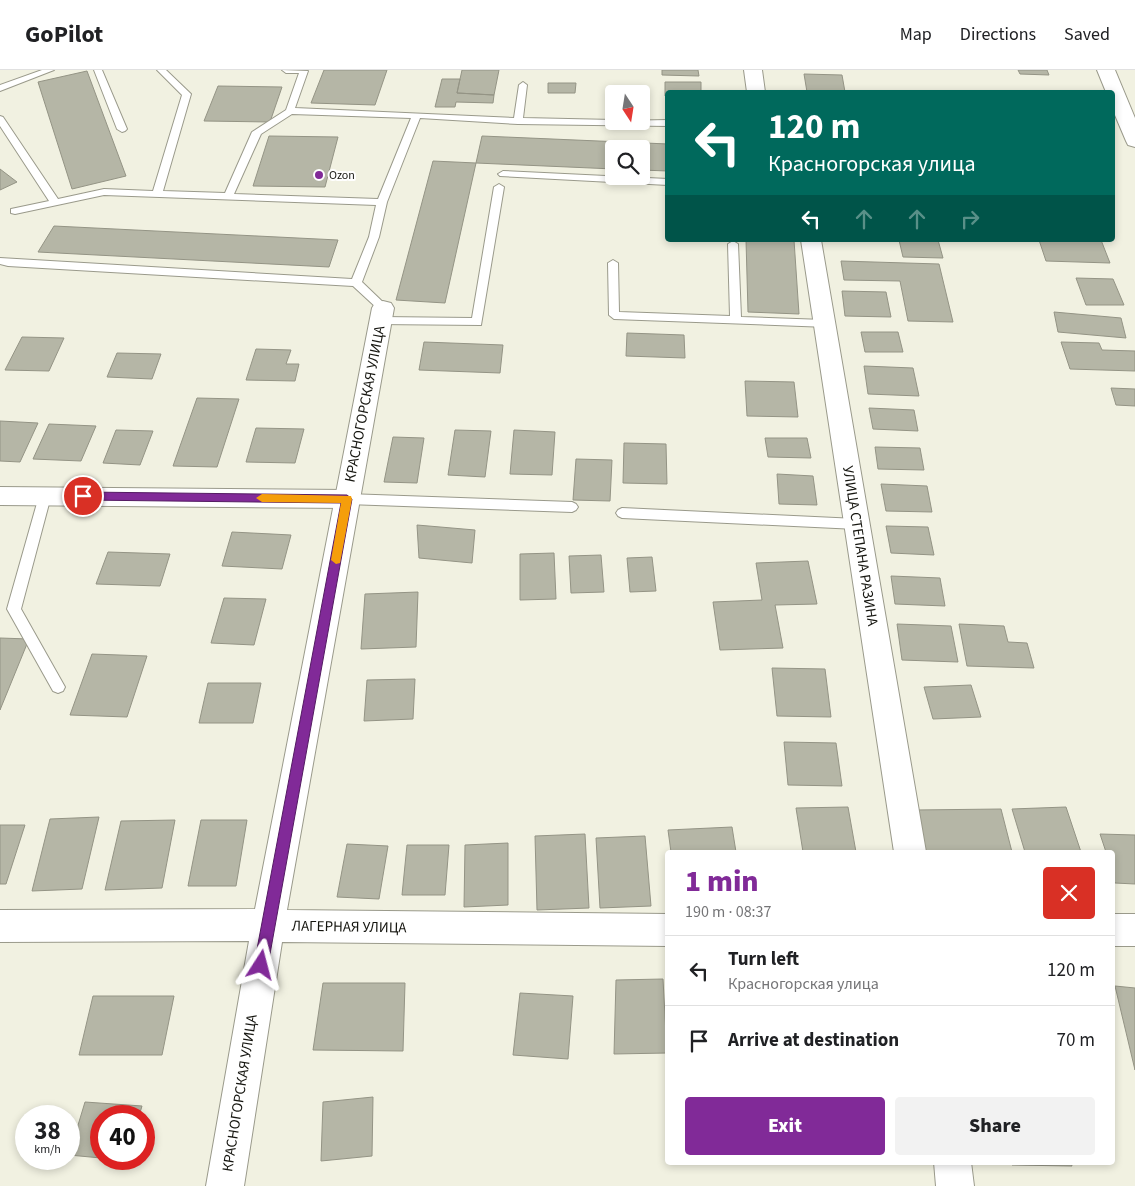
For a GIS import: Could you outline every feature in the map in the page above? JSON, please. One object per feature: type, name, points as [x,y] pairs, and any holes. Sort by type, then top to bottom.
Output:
[{"type":"street","points":[[753,70],[756,90]]},
{"type":"street","points":[[1106,70],[1114,90]]},
{"type":"street","points":[[1115,92],[1135,142]]},
{"type":"street","name":"УЛИЦА СТЕПАНА РАЗИНА","points":[[812,242],[910,850]]},
{"type":"street","name":"КРАСНОГОРСКАЯ УЛИЦА","points":[[225,1186],[268,925],[382,314]]},
{"type":"street","name":"КРАСНОГОРСКАЯ УЛИЦА","points":[[0,496],[347,499]]},
{"type":"street","name":"ЛАГЕРНАЯ УЛИЦА","points":[[0,926],[268,925],[297,927],[665,930]]},
{"type":"street","points":[[1115,930],[1135,930]]},
{"type":"street","points":[[952,1165],[955,1186]]},
{"type":"lane","points":[[0,88],[50,70]]},
{"type":"lane","points":[[98,70],[122,129]]},
{"type":"lane","points":[[157,194],[187,94],[161,70]]},
{"type":"lane","points":[[286,70],[304,72],[290,111]]},
{"type":"lane","points":[[518,121],[523,85]]},
{"type":"lane","points":[[228,197],[257,132],[290,111],[417,115],[518,121],[665,123]]},
{"type":"lane","points":[[356,283],[374,237],[382,202],[417,115]]},
{"type":"lane","points":[[0,119],[55,202]]},
{"type":"lane","points":[[503,174],[665,182]]},
{"type":"lane","points":[[0,261],[356,283],[382,314],[477,322],[499,187]]},
{"type":"lane","points":[[15,211],[104,192],[382,202]]},
{"type":"lane","points":[[733,244],[736,320]]},
{"type":"lane","points":[[613,263],[614,315],[824,324]]},
{"type":"lane","points":[[45,496],[14,609],[58,688]]},
{"type":"lane","points":[[347,499],[572,507]]},
{"type":"lane","points":[[622,513],[857,524]]},
{"type":"building","points":[[324,70],[387,70],[375,105],[311,103]]},
{"type":"building","points":[[462,70],[499,70],[494,95],[457,93]]},
{"type":"building","points":[[662,70],[698,70],[699,76],[662,75]]},
{"type":"building","points":[[1018,70],[1047,70],[1049,75],[1020,74]]},
{"type":"building","points":[[87,71],[126,176],[72,189],[38,82]]},
{"type":"building","points":[[804,74],[842,75],[845,90],[807,90]]},
{"type":"building","points":[[442,79],[460,79],[457,93],[494,95],[493,103],[456,102],[455,107],[435,107]]},
{"type":"building","points":[[665,82],[701,82],[701,90],[665,90]]},
{"type":"building","points":[[548,83],[576,83],[575,93],[548,93]]},
{"type":"building","points":[[218,86],[282,87],[270,122],[204,121]]},
{"type":"building","points":[[269,136],[338,137],[325,187],[253,186]]},
{"type":"building","points":[[482,136],[605,141],[605,169],[476,163]]},
{"type":"building","points":[[650,143],[665,144],[665,171],[650,170]]},
{"type":"building","points":[[433,161],[476,163],[445,303],[396,300]]},
{"type":"building","points":[[0,169],[17,182],[0,190]]},
{"type":"building","points":[[54,226],[338,240],[329,267],[38,252]]},
{"type":"building","points":[[746,242],[794,242],[799,314],[748,312]]},
{"type":"building","points":[[899,242],[939,242],[943,258],[903,257]]},
{"type":"building","points":[[1040,242],[1102,242],[1110,263],[1046,261]]},
{"type":"building","points":[[841,261],[939,264],[953,322],[908,321],[900,281],[844,280]]},
{"type":"building","points":[[1076,278],[1113,279],[1124,305],[1086,305]]},
{"type":"building","points":[[842,291],[886,292],[891,317],[845,316]]},
{"type":"building","points":[[1054,312],[1121,318],[1126,338],[1058,332]]},
{"type":"building","points":[[861,332],[898,332],[903,352],[865,352]]},
{"type":"building","points":[[627,333],[684,335],[685,358],[626,356]]},
{"type":"building","points":[[22,337],[64,338],[49,371],[5,370]]},
{"type":"building","points":[[424,342],[503,345],[500,373],[419,370]]},
{"type":"building","points":[[1061,342],[1099,343],[1102,350],[1135,351],[1135,371],[1070,369]]},
{"type":"building","points":[[256,349],[291,350],[286,364],[299,364],[295,381],[246,380]]},
{"type":"building","points":[[117,353],[161,354],[152,379],[107,377]]},
{"type":"building","points":[[864,366],[913,368],[919,396],[868,394]]},
{"type":"building","points":[[745,381],[794,382],[798,417],[747,416]]},
{"type":"building","points":[[1111,388],[1135,389],[1135,406],[1116,405]]},
{"type":"building","points":[[197,398],[239,399],[217,467],[173,466]]},
{"type":"building","points":[[869,408],[914,410],[918,431],[873,429]]},
{"type":"building","points":[[0,421],[38,423],[20,462],[0,461]]},
{"type":"building","points":[[49,424],[96,426],[81,461],[33,459]]},
{"type":"building","points":[[256,428],[304,429],[295,463],[246,462]]},
{"type":"building","points":[[116,430],[153,431],[140,465],[103,463]]},
{"type":"building","points":[[455,430],[491,431],[485,477],[448,475]]},
{"type":"building","points":[[514,430],[555,432],[552,475],[510,474]]},
{"type":"building","points":[[393,437],[424,438],[417,483],[384,482]]},
{"type":"building","points":[[765,438],[807,438],[811,458],[768,457]]},
{"type":"building","points":[[624,443],[666,444],[667,484],[623,483]]},
{"type":"building","points":[[875,447],[920,448],[924,470],[878,469]]},
{"type":"building","points":[[576,459],[612,460],[610,501],[573,500]]},
{"type":"building","points":[[777,474],[813,476],[817,505],[779,504]]},
{"type":"building","points":[[881,484],[927,486],[932,512],[886,511]]},
{"type":"building","points":[[417,525],[475,530],[472,563],[419,558]]},
{"type":"building","points":[[886,526],[928,527],[934,555],[891,553]]},
{"type":"building","points":[[232,532],[291,535],[282,569],[222,566]]},
{"type":"building","points":[[108,552],[170,554],[160,586],[96,584]]},
{"type":"building","points":[[554,553],[556,599],[520,600],[520,554]]},
{"type":"building","points":[[601,555],[604,592],[571,593],[569,556]]},
{"type":"building","points":[[652,557],[656,591],[630,592],[627,558]]},
{"type":"building","points":[[808,561],[817,604],[775,605],[783,648],[720,650],[713,602],[762,600],[756,563]]},
{"type":"building","points":[[891,576],[940,578],[945,606],[895,604]]},
{"type":"building","points":[[418,592],[416,647],[361,649],[365,594]]},
{"type":"building","points":[[224,598],[266,599],[254,645],[211,643]]},
{"type":"building","points":[[897,624],[951,626],[958,662],[902,660]]},
{"type":"building","points":[[959,624],[1004,626],[1008,642],[1027,643],[1034,668],[967,666]]},
{"type":"building","points":[[0,638],[29,639],[0,710]]},
{"type":"building","points":[[92,654],[147,656],[127,717],[70,715]]},
{"type":"building","points":[[772,668],[825,669],[831,717],[777,716]]},
{"type":"building","points":[[415,679],[413,719],[364,721],[367,680]]},
{"type":"building","points":[[208,683],[261,683],[253,723],[199,723]]},
{"type":"building","points":[[971,685],[981,717],[933,719],[924,687]]},
{"type":"building","points":[[784,742],[836,743],[842,786],[788,785]]},
{"type":"building","points":[[848,807],[856,850],[803,850],[796,808]]},
{"type":"building","points":[[1066,807],[1080,850],[1024,850],[1012,809]]},
{"type":"building","points":[[1001,809],[1011,850],[923,850],[915,810]]},
{"type":"building","points":[[99,817],[82,889],[32,891],[50,819]]},
{"type":"building","points":[[175,820],[162,888],[105,890],[121,821]]},
{"type":"building","points":[[201,820],[247,820],[236,886],[188,886]]},
{"type":"building","points":[[0,825],[25,825],[6,884],[0,884]]},
{"type":"building","points":[[732,827],[736,850],[671,850],[668,830]]},
{"type":"building","points":[[585,834],[589,908],[537,910],[535,836]]},
{"type":"building","points":[[1100,834],[1135,835],[1135,884],[1115,883],[1115,850],[1105,850]]},
{"type":"building","points":[[645,836],[651,906],[600,908],[596,838]]},
{"type":"building","points":[[508,843],[508,905],[464,907],[465,845]]},
{"type":"building","points":[[347,844],[388,846],[379,899],[337,897]]},
{"type":"building","points":[[407,845],[449,845],[445,895],[402,895]]},
{"type":"building","points":[[663,979],[665,1053],[614,1054],[616,980]]},
{"type":"building","points":[[323,983],[405,983],[403,1051],[313,1050]]},
{"type":"building","points":[[1115,986],[1135,988],[1135,1070]]},
{"type":"building","points":[[520,993],[573,996],[568,1059],[513,1055]]},
{"type":"building","points":[[93,996],[174,996],[162,1055],[79,1055]]},
{"type":"building","points":[[373,1097],[372,1156],[321,1161],[323,1102]]},
{"type":"building","points":[[85,1102],[128,1105],[90,1105],[90,1157],[80,1156],[80,1119]]},
{"type":"building","points":[[1012,1165],[1072,1165],[1072,1166]]},
{"type":"slow traffic","points":[[262,498],[347,499],[336,560]]},
{"type":"place","name":"Ozon","points":[[319,175]]},
{"type":"route","points":[[83,496],[347,499],[261,965]]}]
